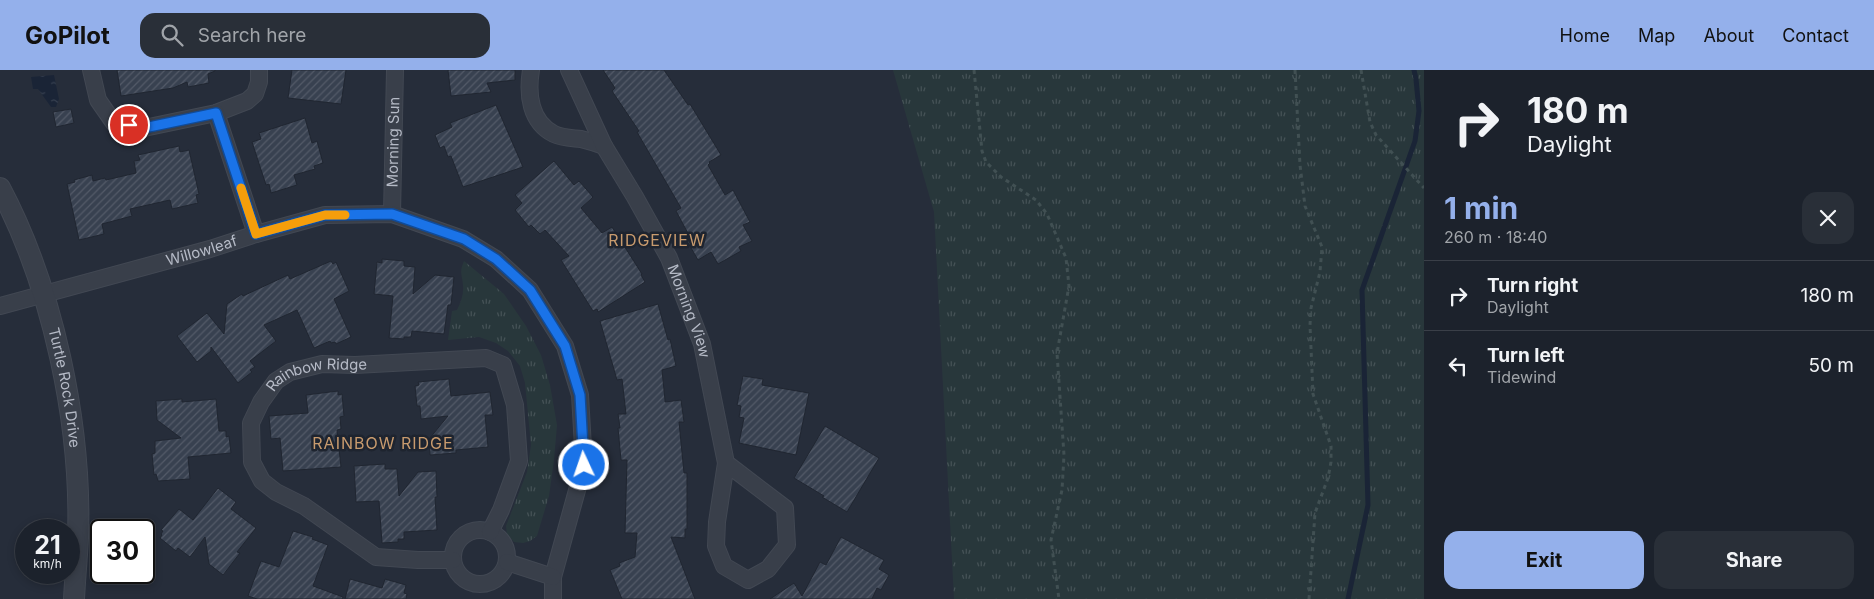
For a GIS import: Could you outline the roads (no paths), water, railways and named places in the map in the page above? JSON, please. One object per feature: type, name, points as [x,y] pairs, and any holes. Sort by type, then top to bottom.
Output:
[{"type":"street","points":[[91,70],[98,100],[114,122],[144,128],[216,113],[247,101],[255,94],[259,82],[259,70]]},
{"type":"street","name":"Morning Sun","points":[[392,214],[395,70]]},
{"type":"street","points":[[531,70],[528,85],[530,99],[541,125],[556,135],[604,146]]},
{"type":"street","name":"Morning View","points":[[569,70],[604,146],[636,197],[673,267],[702,344],[726,463],[717,522],[716,546],[724,566],[748,580],[768,569],[787,545],[785,508],[726,463]]},
{"type":"street","points":[[216,113],[256,234]]},
{"type":"street","name":"Turtle Rock Drive","points":[[0,188],[16,217],[44,293],[68,399],[76,467],[78,537],[74,599]]},
{"type":"street","name":"Willowleaf","points":[[0,306],[210,249],[325,215],[392,214],[464,239],[496,259],[530,290],[565,346],[580,395],[584,465],[553,577],[553,599]]},
{"type":"street","name":"Rainbow Ridge","points":[[453,560],[376,557],[304,506],[276,492],[262,481],[252,462],[252,423],[261,402],[276,381],[290,372],[322,364],[486,358],[504,365],[515,405],[519,461],[501,510],[490,532]]},
{"type":"street","points":[[481,530],[490,532],[504,544],[507,562],[504,570],[492,582],[475,584],[466,581],[460,576],[453,560],[453,551],[457,542],[463,536],[472,532],[481,530]]},
{"type":"street","points":[[507,562],[553,577]]},
{"type":"water","points":[[54,75],[59,99],[56,107],[51,107],[38,89],[33,89],[31,77]]},
{"type":"waterway","points":[[1348,599],[1368,505],[1362,290],[1415,141],[1419,111],[1414,70]]},
{"type":"district","name":"RIDGEVIEW","points":[[657,240]]},
{"type":"district","name":"RAINBOW RIDGE","points":[[383,443]]}]
